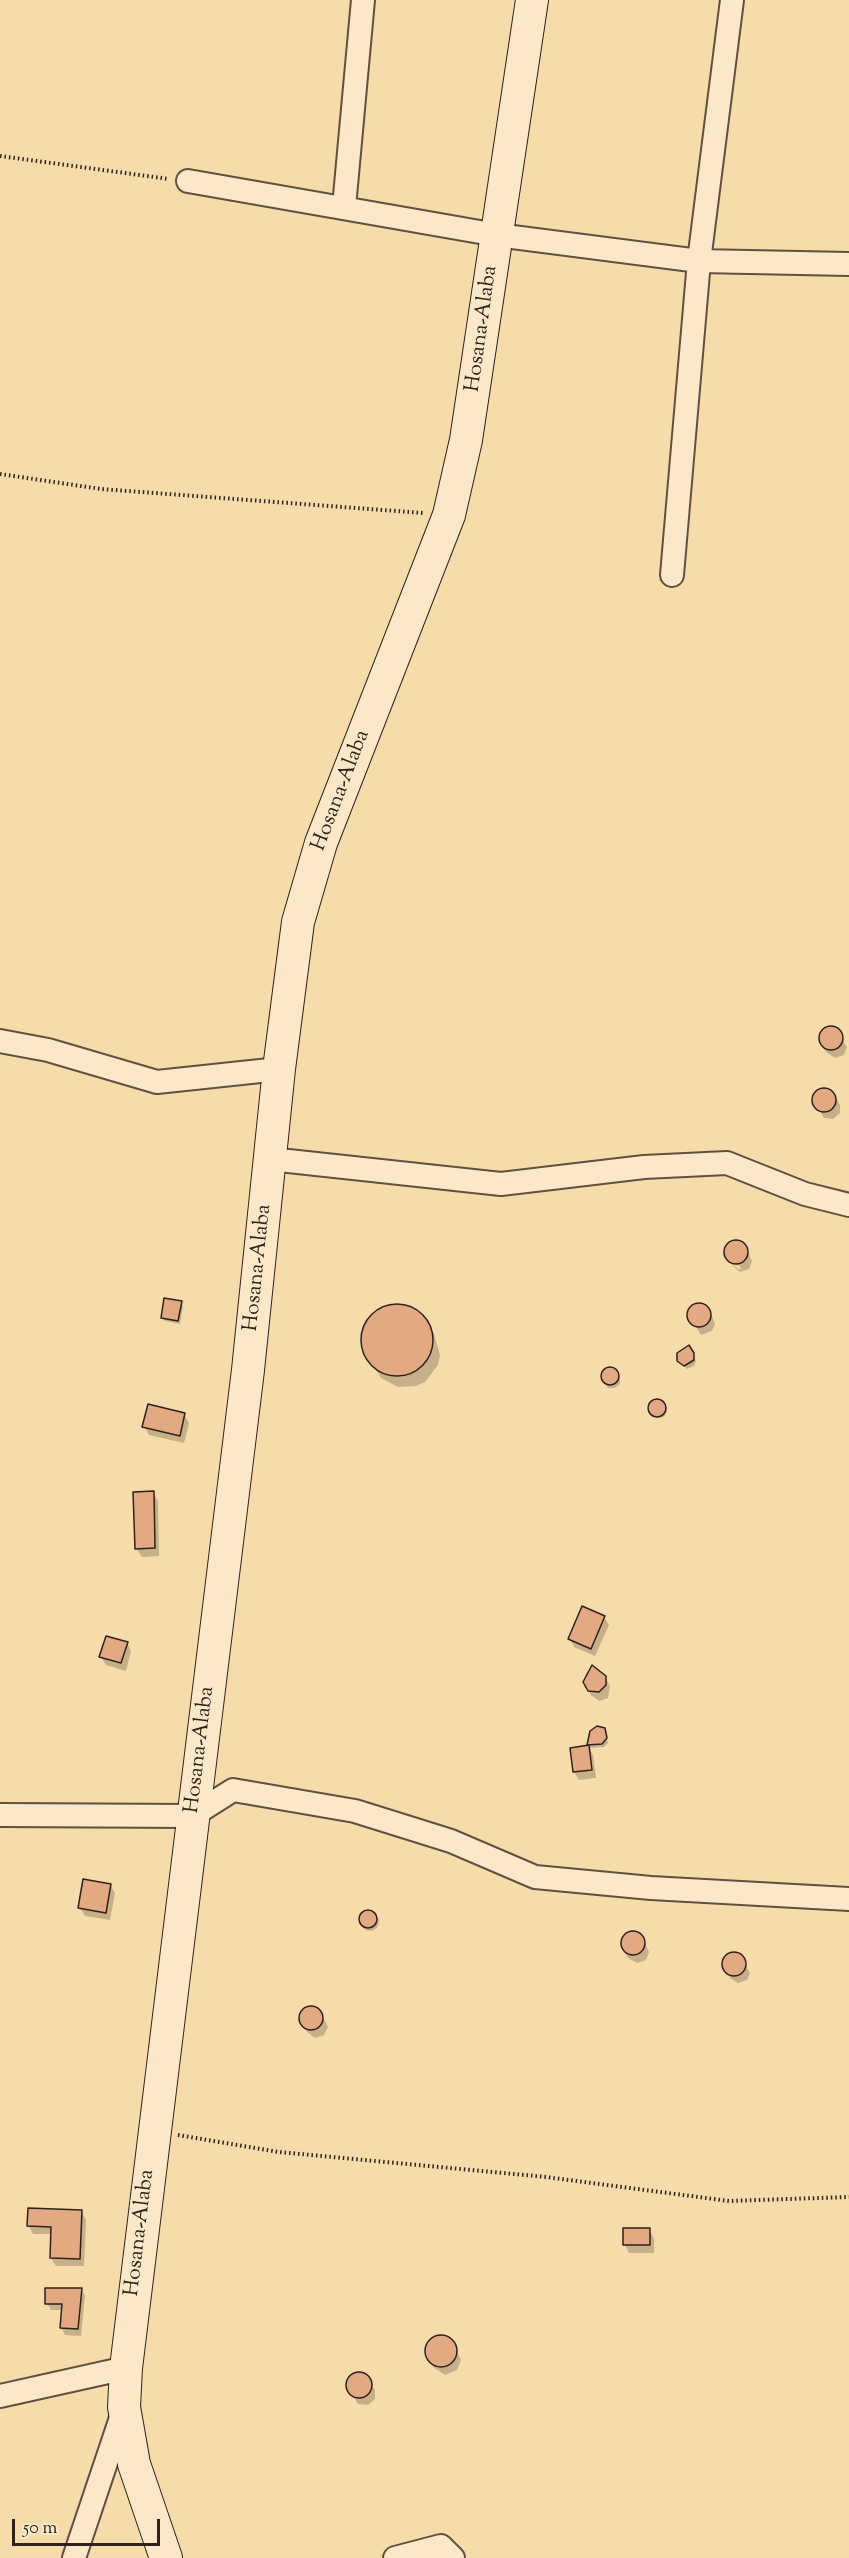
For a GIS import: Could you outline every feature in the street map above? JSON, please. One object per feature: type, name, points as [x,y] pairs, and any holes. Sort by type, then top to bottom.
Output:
[{"type":"main road","name":"Hosana-Alaba","points":[[165,2558],[134,2464],[124,2407],[126,2368],[153,2130],[248,1370],[279,1069],[298,922],[321,843],[449,515],[466,440],[532,0]]},
{"type":"street","points":[[344,207],[363,0]]},
{"type":"street","points":[[672,575],[699,261],[732,0]]},
{"type":"street","points":[[188,181],[497,235],[699,261],[849,264]]},
{"type":"street","points":[[0,1041],[48,1050],[157,1082],[279,1069]]},
{"type":"street","points":[[270,1159],[501,1184],[644,1167],[727,1163],[805,1194],[849,1206]]},
{"type":"street","points":[[0,1815],[192,1816],[233,1790],[355,1811],[451,1841],[535,1877],[651,1888],[849,1899]]},
{"type":"street","points":[[0,2396],[126,2368]]},
{"type":"street","points":[[74,2558],[124,2407]]},
{"type":"street","points":[[395,2558],[441,2546],[453,2558]]},
{"type":"path","points":[[0,156],[188,181]]},
{"type":"path","points":[[0,474],[101,489],[449,515]]},
{"type":"path","points":[[153,2130],[279,2152],[546,2177],[729,2201],[849,2197]]},
{"type":"building","points":[[831,1026],[836,1027],[842,1033],[842,1043],[836,1049],[831,1050],[826,1049],[820,1043],[819,1038],[820,1033],[826,1027]]},
{"type":"building","points":[[824,1088],[833,1091],[836,1100],[833,1109],[824,1112],[815,1109],[812,1100],[815,1091]]},
{"type":"building","points":[[736,1240],[745,1243],[748,1252],[745,1261],[736,1264],[727,1261],[724,1252],[727,1243]]},
{"type":"building","points":[[164,1298],[182,1301],[178,1321],[161,1318]]},
{"type":"building","points":[[699,1303],[708,1306],[711,1315],[708,1324],[699,1327],[690,1324],[687,1315],[690,1306]]},
{"type":"building","points":[[397,1304],[417,1310],[427,1320],[433,1340],[427,1360],[417,1370],[397,1376],[377,1370],[367,1360],[361,1340],[367,1320],[377,1310]]},
{"type":"building","points":[[689,1345],[694,1353],[694,1360],[684,1366],[677,1361],[677,1353]]},
{"type":"building","points":[[610,1367],[616,1370],[619,1376],[616,1382],[610,1385],[604,1382],[601,1376],[604,1370]]},
{"type":"building","points":[[657,1399],[663,1402],[666,1408],[663,1414],[657,1417],[651,1414],[648,1408],[651,1402]]},
{"type":"building","points":[[148,1404],[185,1413],[180,1436],[142,1427]]},
{"type":"building","points":[[154,1491],[155,1548],[135,1549],[133,1492]]},
{"type":"building","points":[[582,1606],[605,1616],[591,1649],[568,1639]]},
{"type":"building","points":[[106,1636],[128,1642],[121,1663],[99,1657]]},
{"type":"building","points":[[592,1665],[606,1676],[606,1685],[599,1692],[588,1691],[583,1682]]},
{"type":"building","points":[[597,1726],[605,1728],[607,1738],[602,1744],[587,1745],[590,1731]]},
{"type":"building","points":[[589,1745],[592,1770],[573,1772],[570,1748]]},
{"type":"building","points":[[83,1879],[111,1884],[106,1913],[78,1908]]},
{"type":"building","points":[[364,1910],[372,1910],[377,1915],[375,1926],[364,1928],[359,1923],[359,1915]]},
{"type":"building","points":[[633,1931],[642,1934],[645,1943],[642,1952],[633,1955],[624,1952],[621,1943],[624,1934]]},
{"type":"building","points":[[734,1952],[739,1953],[745,1959],[745,1969],[739,1975],[734,1976],[729,1975],[723,1969],[722,1964],[723,1959],[729,1953]]},
{"type":"building","points":[[311,2006],[320,2009],[323,2018],[320,2027],[311,2030],[302,2027],[299,2018],[302,2009]]},
{"type":"building","points":[[28,2208],[82,2210],[80,2259],[50,2258],[51,2227],[27,2226]]},
{"type":"building","points":[[623,2228],[650,2228],[650,2245],[623,2245]]},
{"type":"building","points":[[45,2288],[82,2288],[78,2329],[60,2328],[62,2304],[45,2304]]},
{"type":"building","points":[[441,2335],[452,2340],[457,2351],[452,2362],[441,2367],[430,2362],[425,2351],[430,2340]]},
{"type":"building","points":[[359,2372],[368,2376],[372,2385],[368,2394],[359,2398],[350,2394],[346,2385],[350,2376]]}]
